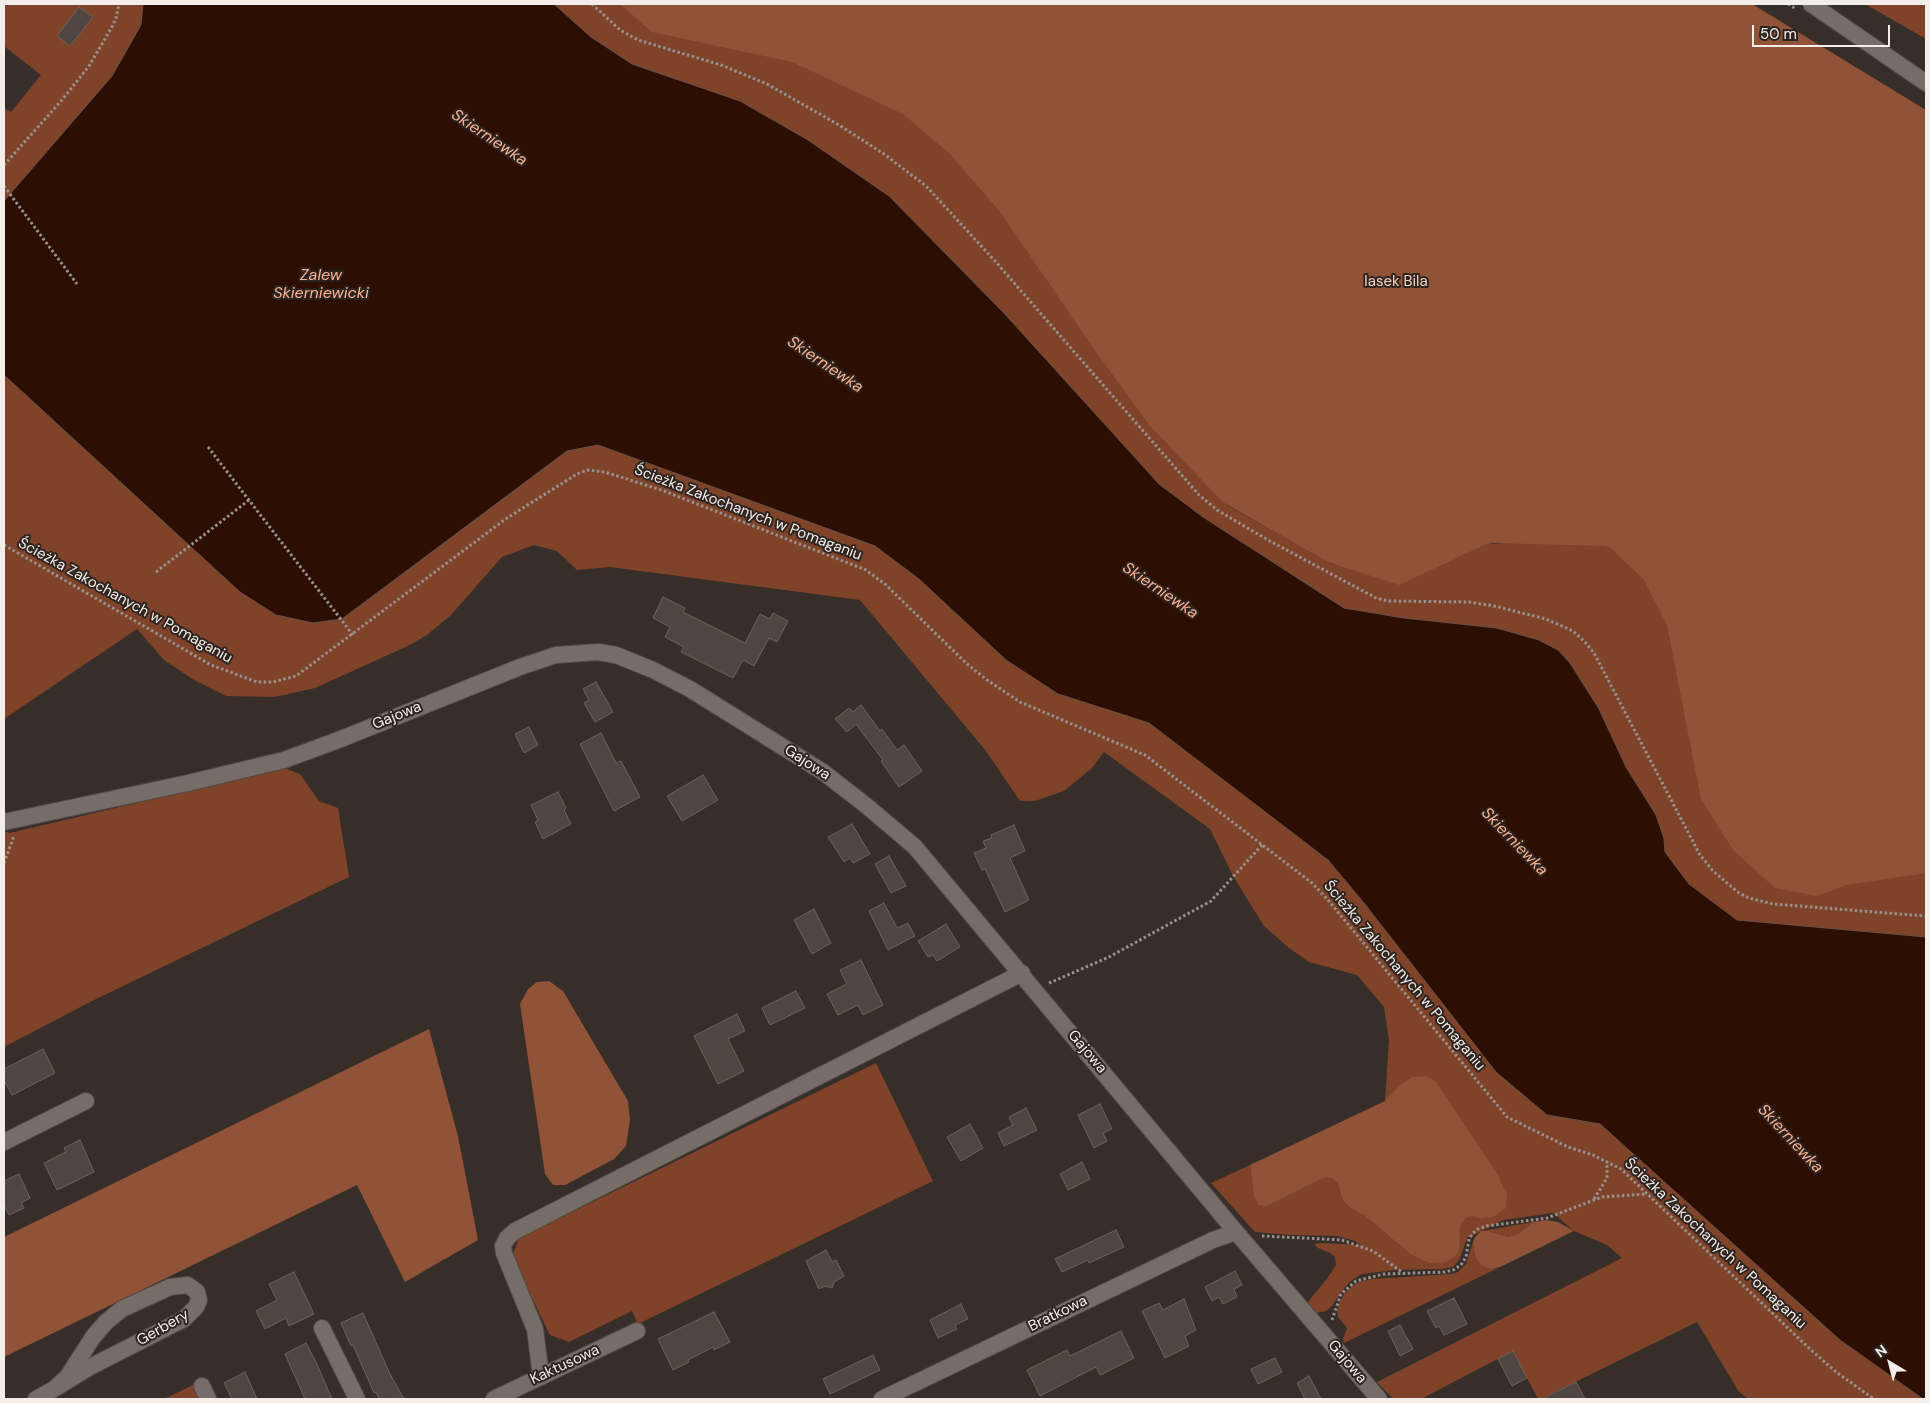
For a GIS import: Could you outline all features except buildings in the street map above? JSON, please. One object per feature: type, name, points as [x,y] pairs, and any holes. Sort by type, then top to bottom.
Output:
[{"type":"street","points":[[1811,4],[1926,83]]},
{"type":"street","name":"Gajowa","points":[[4,822],[188,783],[284,760],[520,667],[556,655],[598,652],[616,655],[653,670],[690,689],[823,772],[915,847],[1236,1232],[1379,1399]]},
{"type":"street","points":[[541,1377],[535,1329],[504,1253],[503,1246],[515,1231],[1022,973]]},
{"type":"street","points":[[4,1142],[86,1101]]},
{"type":"street","name":"Bratkowa","points":[[882,1399],[1213,1240],[1236,1232]]},
{"type":"street","name":"Gerbery","points":[[36,1399],[90,1367],[184,1319],[196,1307],[198,1294],[193,1288],[183,1284],[170,1287],[138,1300],[111,1318],[86,1348],[68,1376],[57,1386]]},
{"type":"street","points":[[322,1328],[357,1399]]},
{"type":"street","name":"Kaktusowa","points":[[494,1399],[637,1331]]},
{"type":"street","points":[[86,1348],[95,1359],[90,1367]]},
{"type":"path","points":[[4,165],[89,66],[112,27],[119,4]]},
{"type":"path","points":[[592,4],[620,30],[638,40],[721,65],[767,84],[861,139],[926,186],[1001,268],[1199,495],[1216,510],[1376,598],[1388,601],[1469,602],[1494,606],[1546,619],[1573,631],[1594,653],[1700,855],[1713,871],[1739,893],[1749,898],[1773,904],[1926,916]]},
{"type":"path","points":[[4,186],[77,284]]},
{"type":"path","points":[[208,447],[353,635]]},
{"type":"path","name":"Ścieżka Zakochanych w Pomaganiu","points":[[4,545],[211,665],[258,682],[273,682],[296,676],[515,514],[577,474],[587,470],[605,472],[664,491],[866,570],[886,585],[986,680],[1020,702],[1145,755],[1319,890],[1507,1117],[1568,1147],[1607,1161],[1621,1169],[1811,1350],[1836,1372],[1874,1399]]},
{"type":"path","points":[[156,572],[248,500]]},
{"type":"path","points":[[4,863],[21,818]]},
{"type":"path","points":[[1035,989],[1109,957],[1211,901],[1262,845]]},
{"type":"path","points":[[1593,1200],[1607,1178],[1607,1161]]},
{"type":"path","points":[[1326,1337],[1336,1305],[1347,1287],[1364,1278],[1453,1270],[1466,1257],[1469,1239],[1478,1229],[1553,1216],[1593,1200],[1611,1196],[1647,1194]]},
{"type":"path","points":[[1236,1232],[1266,1237],[1342,1240],[1373,1251],[1403,1273]]},
{"type":"shaded area","name":"Zalew Skierniewicki","points":[[4,4],[631,4],[834,53],[932,101],[1224,503],[1230,507],[1333,564],[1459,557],[1487,544],[1511,543],[1603,519],[1926,856],[1926,1399],[1749,1399],[1739,1392],[1697,1322],[1541,1399],[1538,1399],[1513,1351],[1421,1399],[1393,1399],[1377,1382],[1622,1258],[1607,1245],[1574,1231],[1553,1213],[1504,1220],[1467,1238],[1460,1259],[1453,1267],[1362,1274],[1345,1287],[1332,1306],[1326,1311],[1316,1313],[1307,1303],[1336,1265],[1335,1257],[1314,1244],[1361,1245],[1355,1241],[1337,1236],[1255,1232],[1211,1183],[1250,1165],[1254,1197],[1267,1206],[1321,1179],[1332,1178],[1338,1184],[1342,1199],[1349,1207],[1365,1216],[1410,1254],[1375,1159],[1385,1101],[1389,1040],[1384,1007],[1357,975],[1309,962],[1289,948],[1264,926],[1233,876],[1210,829],[1104,752],[1092,768],[1064,791],[1035,801],[1020,801],[986,751],[860,600],[610,567],[577,570],[557,551],[534,545],[502,557],[451,615],[427,635],[410,645],[315,688],[275,697],[226,696],[194,680],[164,660],[137,629],[4,719],[4,108],[11,112],[41,75],[4,46]]},
{"type":"shaded area","points":[[1865,4],[1926,4],[1926,39]]},
{"type":"shaded area","points":[[284,768],[300,774],[319,801],[338,808],[349,877],[92,1001],[4,1047],[4,831],[10,833]]},
{"type":"shaded area","points":[[876,1063],[933,1181],[638,1324],[632,1311],[569,1342],[550,1335],[512,1257],[519,1238]]},
{"type":"shaded area","points":[[1533,1222],[1518,1234],[1508,1237],[1489,1231],[1482,1231]]},
{"type":"shaded area","points":[[1473,1242],[1475,1256],[1491,1269],[1500,1267],[1344,1343],[1343,1339],[1347,1328],[1338,1317],[1337,1311],[1339,1303],[1351,1287],[1359,1282],[1372,1279],[1458,1272],[1466,1264]]},
{"type":"shaded area","points":[[193,1385],[200,1399],[164,1399]]},
{"type":"green space","name":"lasek Bila","points":[[620,4],[1752,4],[1926,110],[1926,873],[1846,885],[1817,896],[1775,888],[1733,850],[1701,799],[1667,625],[1644,580],[1611,548],[1605,546],[1487,544],[1399,585],[1328,562],[1224,503],[1149,425],[1089,342],[1001,213],[950,154],[903,114],[792,62],[652,32]]},
{"type":"green space","points":[[549,981],[563,991],[628,1101],[630,1120],[626,1146],[614,1159],[565,1185],[553,1185],[545,1174],[520,1004],[528,989],[537,982]]},
{"type":"green space","points":[[429,1029],[458,1136],[478,1240],[405,1282],[357,1185],[4,1357],[4,1237]]},
{"type":"green space","points":[[1426,1076],[1436,1082],[1498,1175],[1507,1195],[1506,1208],[1495,1216],[1482,1219],[1473,1216],[1467,1217],[1460,1226],[1459,1250],[1455,1256],[1446,1262],[1430,1263],[1410,1254],[1365,1216],[1349,1207],[1342,1199],[1338,1184],[1332,1178],[1321,1179],[1267,1206],[1259,1205],[1254,1197],[1250,1165],[1385,1101],[1400,1085],[1412,1077]]},
{"type":"green space","points":[[1546,1220],[1558,1222],[1574,1231],[1500,1267],[1491,1269],[1481,1265],[1475,1256],[1473,1242],[1481,1231],[1489,1231],[1508,1237],[1518,1234],[1533,1222]]},
{"type":"water","name":"Zalew Skierniewicki","points":[[143,4],[554,4],[591,37],[632,64],[740,101],[808,140],[889,196],[1003,312],[1159,484],[1203,517],[1344,608],[1404,618],[1497,628],[1539,640],[1558,650],[1570,663],[1599,709],[1626,767],[1656,815],[1664,838],[1665,852],[1689,884],[1737,920],[1926,937],[1926,1399],[1923,1399],[1840,1340],[1600,1124],[1547,1115],[1496,1072],[1364,903],[1328,860],[1149,723],[1058,694],[1006,660],[919,579],[875,546],[598,445],[567,451],[342,619],[313,623],[276,615],[240,592],[4,375],[4,201],[112,76],[141,25]]},
{"type":"water label","name":"Skierniewka","points":[[489,138]]},
{"type":"water label","name":"Skierniewka","points":[[825,365]]},
{"type":"water label","name":"Skierniewka","points":[[1160,591]]},
{"type":"water label","name":"Skierniewka","points":[[1514,842]]},
{"type":"water label","name":"Skierniewka","points":[[1790,1139]]}]
